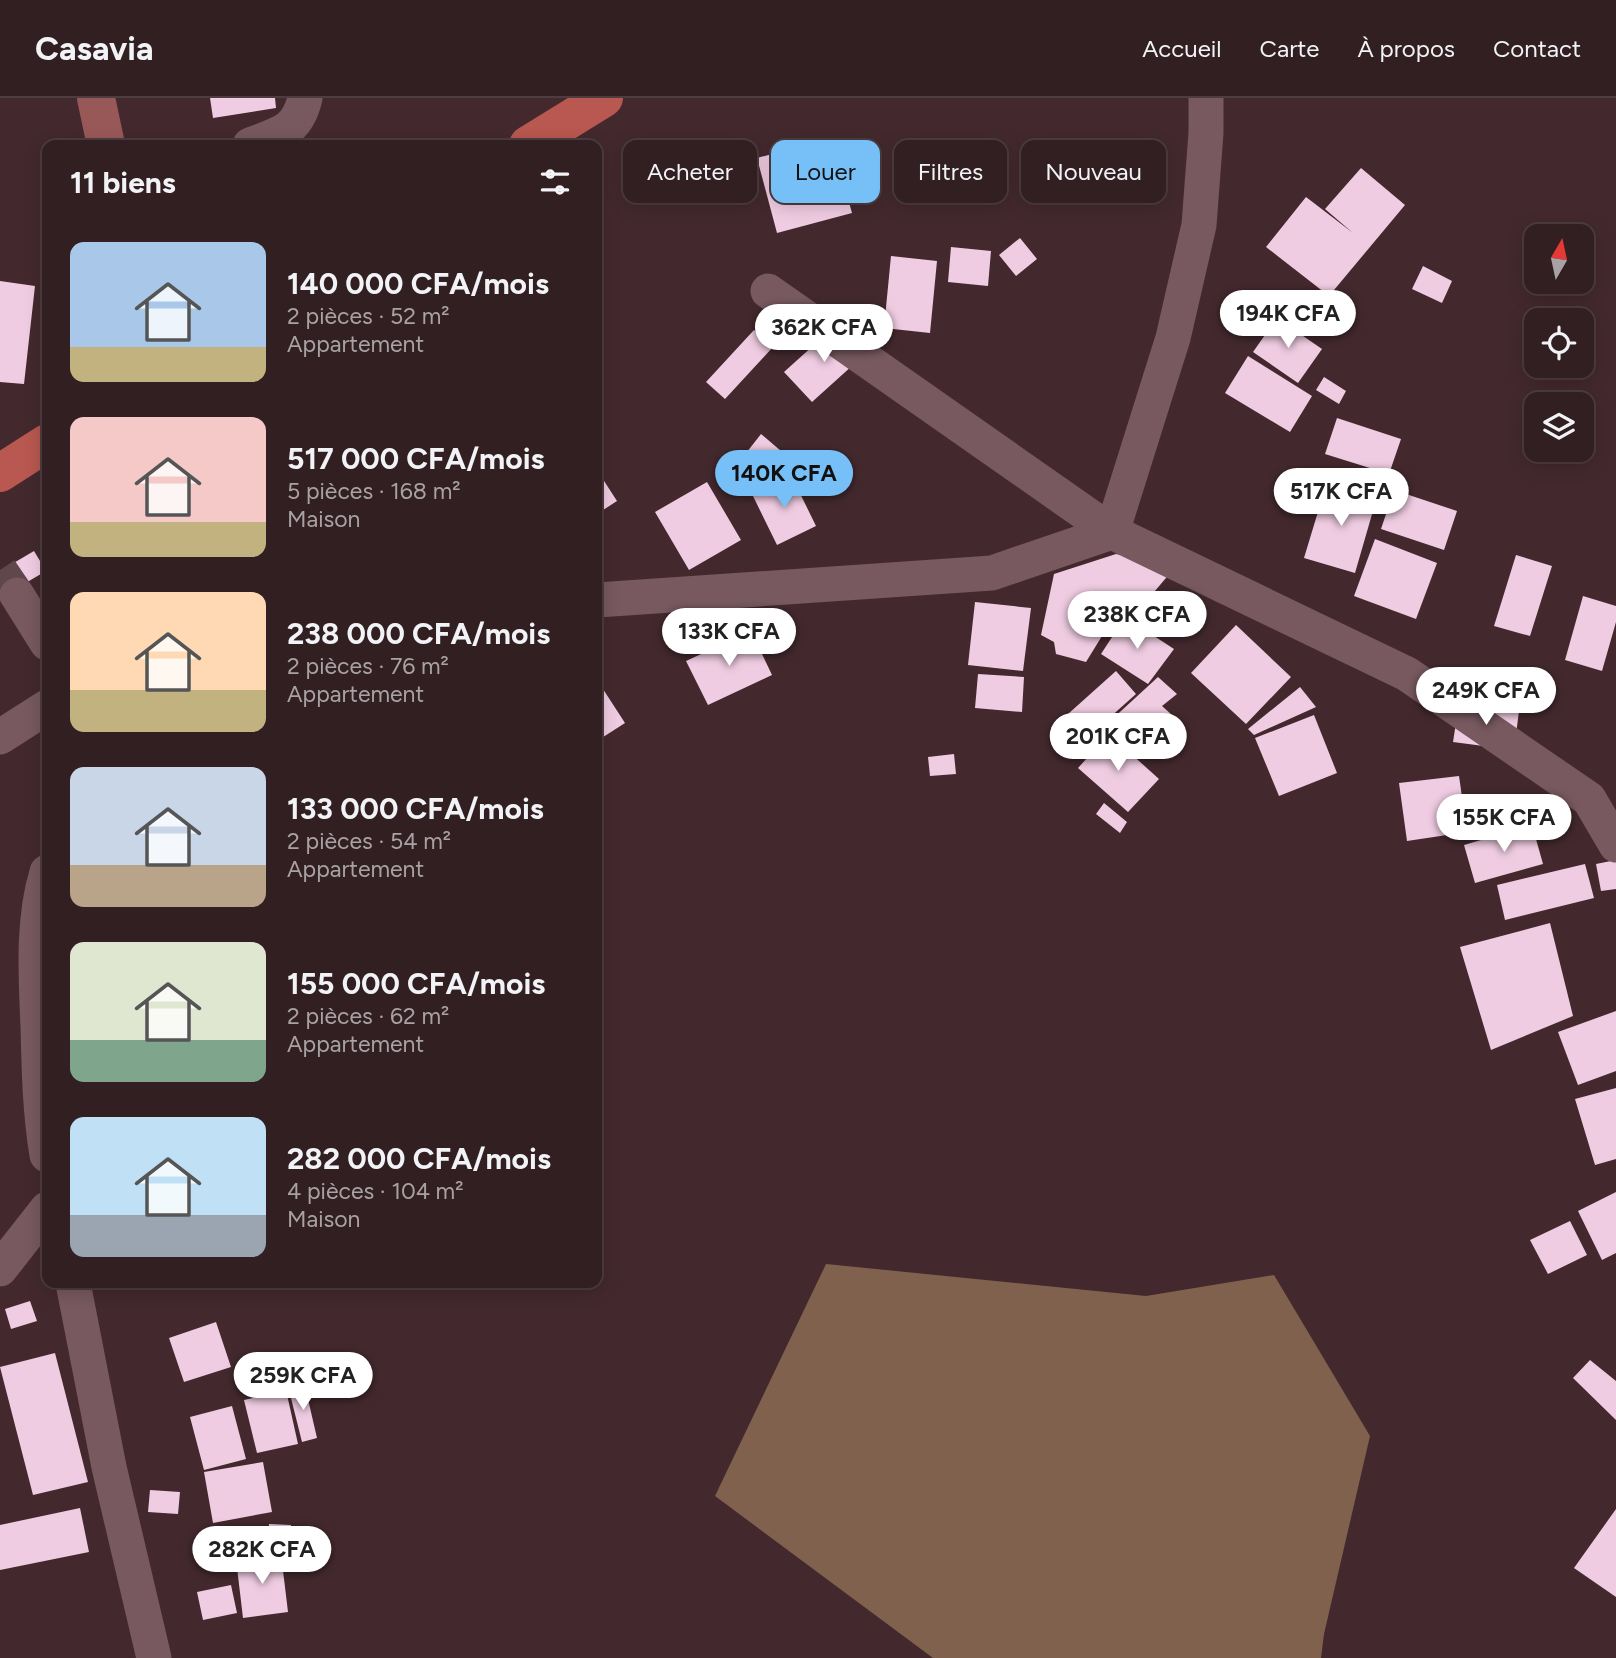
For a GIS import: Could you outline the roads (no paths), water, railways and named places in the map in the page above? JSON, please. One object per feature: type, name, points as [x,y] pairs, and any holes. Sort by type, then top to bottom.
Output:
[{"type":"main road","points":[[536,140],[604,98]]},
{"type":"main road","points":[[0,473],[42,446]]},
{"type":"street","points":[[96,98],[105,140]]},
{"type":"street","points":[[263,140],[281,133],[299,120],[305,98]]},
{"type":"street","points":[[1112,532],[1173,338],[1199,225],[1206,98]]},
{"type":"street","points":[[768,291],[1112,532],[1407,674],[1589,799],[1616,845]]},
{"type":"street","points":[[602,600],[992,573],[1112,532]]},
{"type":"street","points":[[17,595],[42,635]]},
{"type":"street","points":[[0,737],[42,710]]},
{"type":"street","points":[[42,899],[36,957],[42,1124]]},
{"type":"street","points":[[0,1269],[42,1215]]},
{"type":"street","points":[[75,1288],[109,1468],[154,1658]]},
{"type":"tunnel","points":[[0,570],[17,595]]}]
